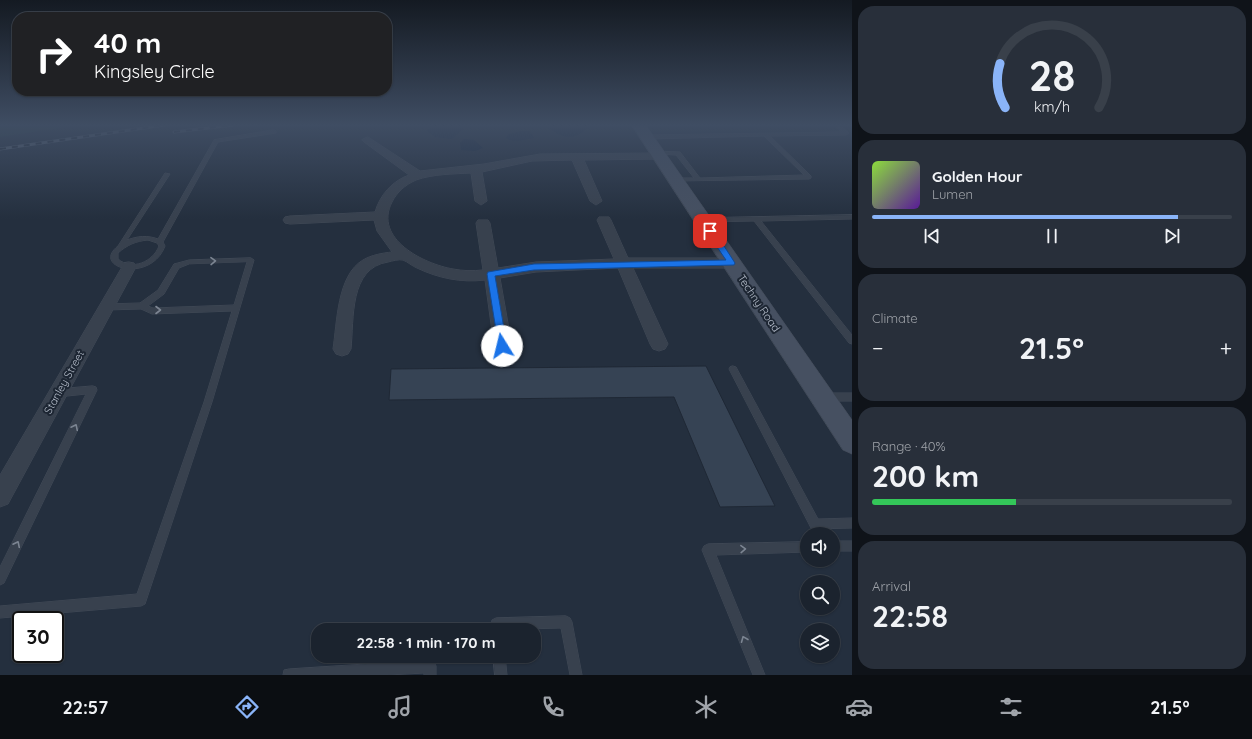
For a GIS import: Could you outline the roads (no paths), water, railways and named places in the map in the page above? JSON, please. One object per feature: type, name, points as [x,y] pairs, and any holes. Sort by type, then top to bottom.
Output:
[{"type":"main road","name":"Techny Road","points":[[659,156],[822,397],[845,420],[852,442]]},
{"type":"street","points":[[390,156],[417,175]]},
{"type":"street","points":[[588,156],[577,158],[539,158],[476,169],[438,170],[417,175],[401,183],[387,194],[380,216],[383,230],[392,243],[404,255],[425,266],[453,274],[478,276],[534,267],[732,263]]},
{"type":"street","points":[[577,158],[596,201]]},
{"type":"street","points":[[476,169],[481,201]]},
{"type":"street","points":[[290,220],[380,216]]},
{"type":"street","points":[[604,220],[660,344]]},
{"type":"street","points":[[483,223],[502,346]]},
{"type":"street","points":[[342,349],[353,280],[364,266],[383,258],[404,255]]},
{"type":"street","name":"Stanley Street","points":[[0,496],[128,267]]},
{"type":"lane","points":[[167,174],[116,252],[114,260],[117,264],[128,267],[137,266],[152,260],[161,251],[160,242],[207,156]]},
{"type":"lane","points":[[680,156],[699,180]]},
{"type":"lane","points":[[676,180],[809,177],[787,156]]},
{"type":"lane","points":[[703,220],[852,217]]},
{"type":"lane","points":[[756,219],[852,341]]},
{"type":"lane","points":[[120,247],[126,243],[142,238],[149,238],[160,242]]},
{"type":"lane","points":[[0,612],[141,600],[208,402],[233,320],[235,308],[251,260],[189,262],[176,266],[160,292],[142,306]]},
{"type":"lane","points":[[106,307],[142,306],[152,311],[235,308]]},
{"type":"lane","points":[[734,369],[815,524],[852,523]]},
{"type":"lane","points":[[0,578],[93,390],[58,393]]},
{"type":"lane","points":[[822,397],[852,397]]},
{"type":"lane","points":[[840,546],[852,546]]},
{"type":"lane","points":[[759,675],[708,550],[800,547]]},
{"type":"lane","points":[[531,623],[566,622],[576,675]]},
{"type":"lane","points":[[500,663],[501,675]]},
{"type":"lane","points":[[284,675],[430,666],[430,675]]}]
